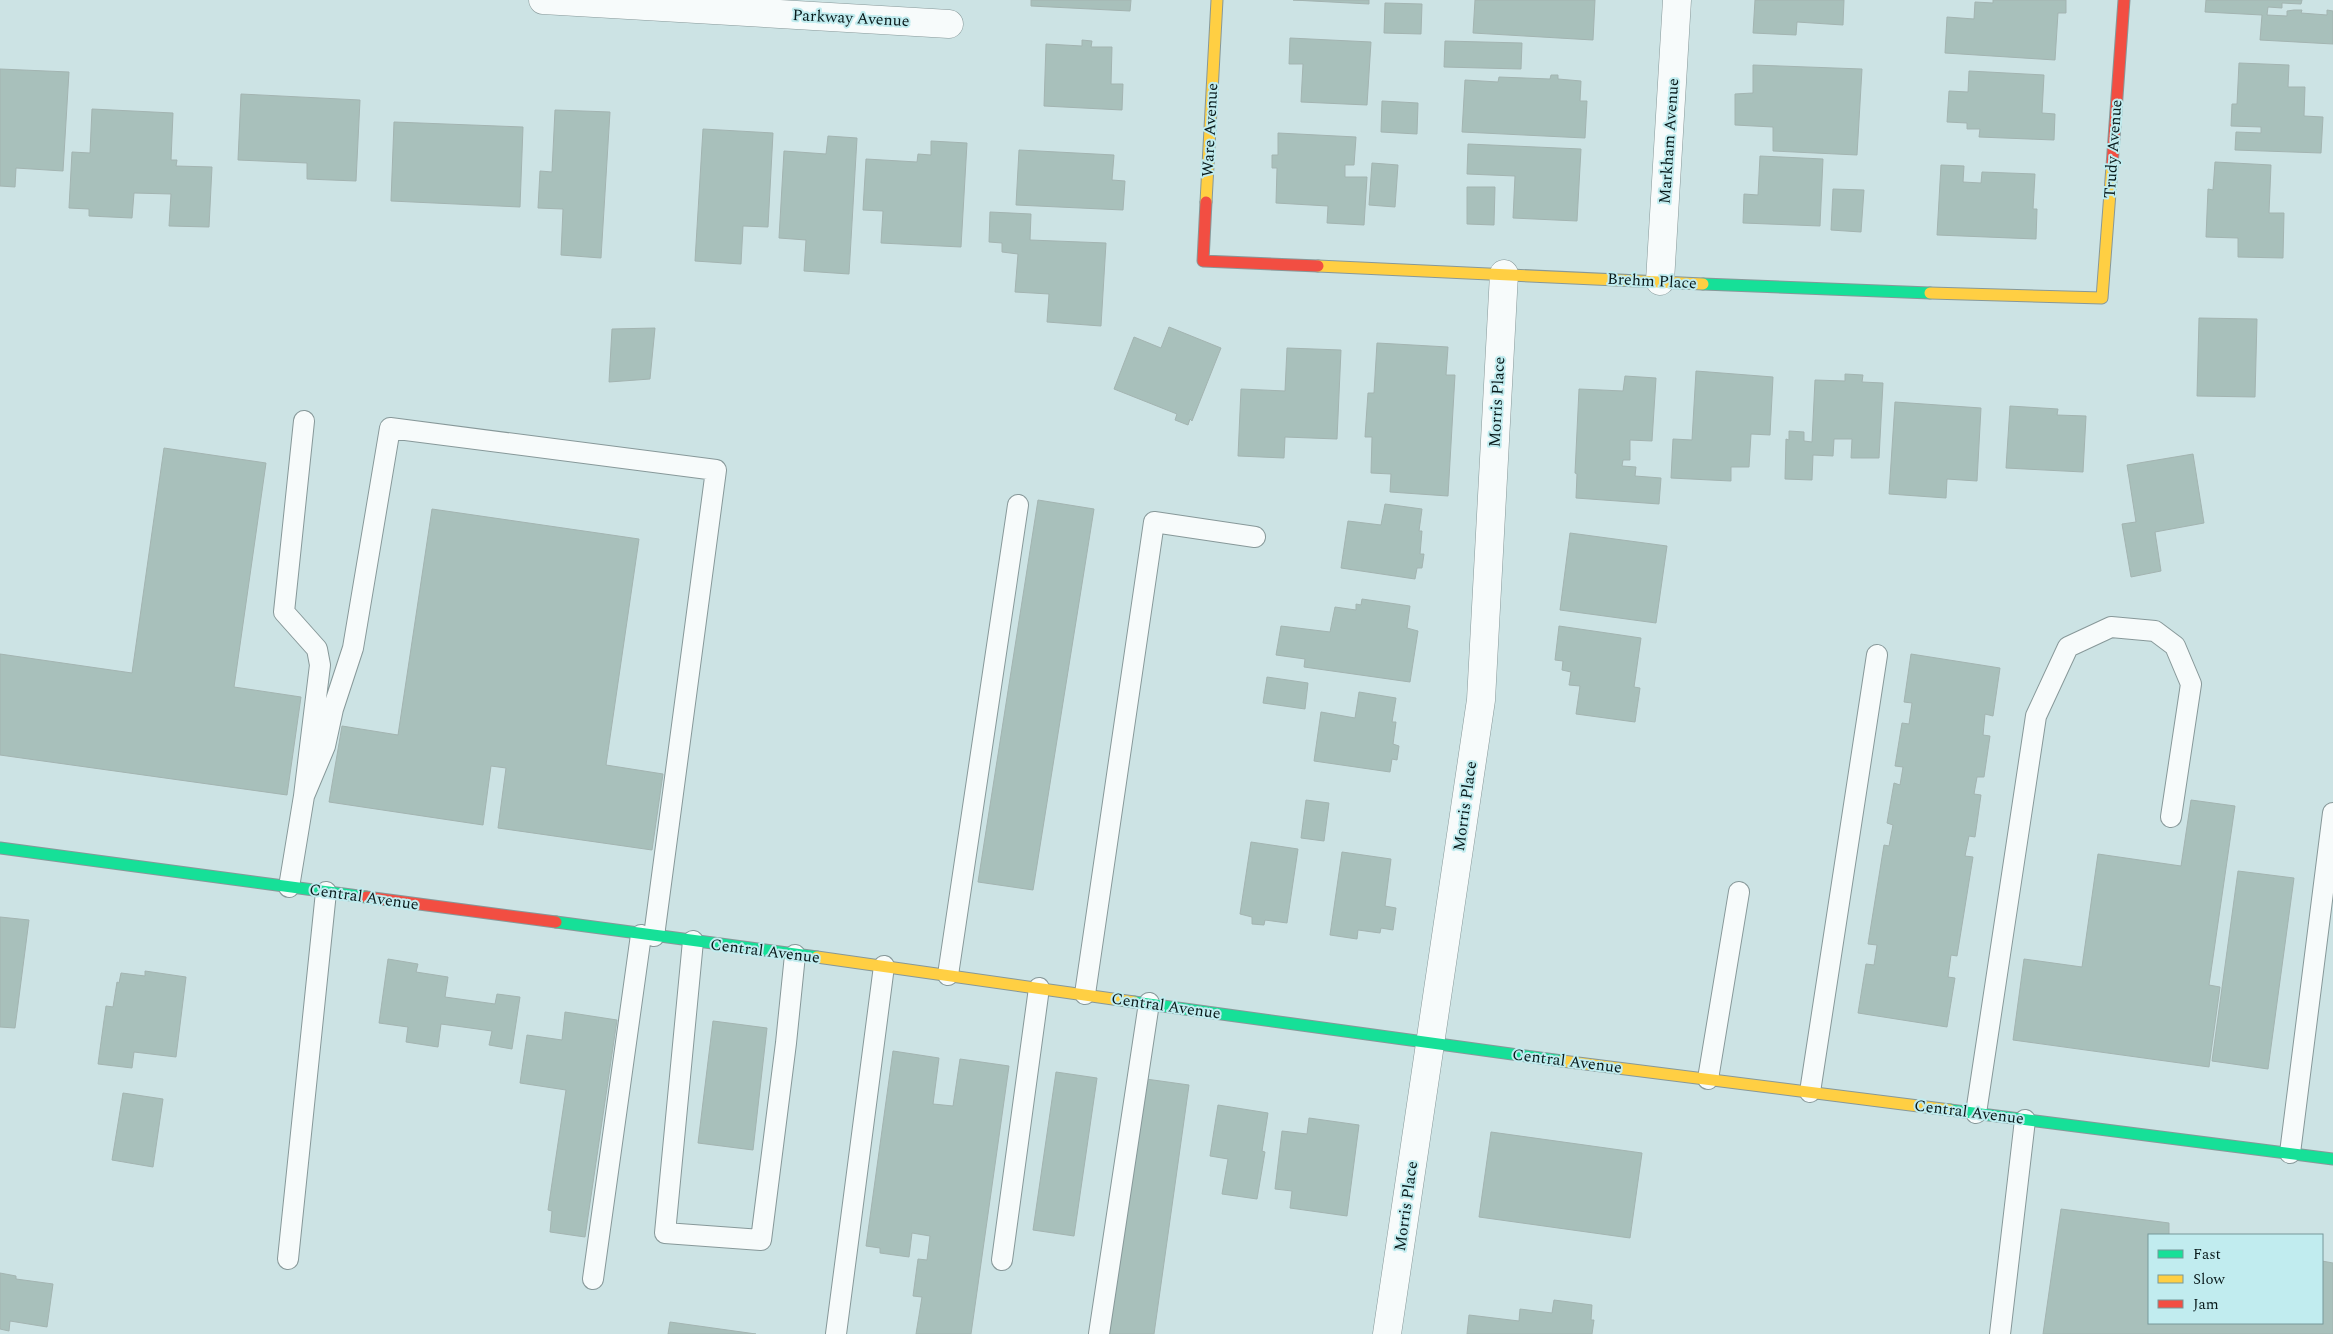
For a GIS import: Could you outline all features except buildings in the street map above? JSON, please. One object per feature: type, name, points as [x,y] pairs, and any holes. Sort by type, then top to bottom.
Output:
[{"type":"main road","name":"Ware Avenue","points":[[1203,261],[1217,0]]},
{"type":"main road","name":"Trudy Avenue","points":[[2102,298],[2124,0]]},
{"type":"main road","name":"Brehm Place","points":[[1203,261],[1782,288],[2102,298]]},
{"type":"main road","name":"Central Avenue","points":[[0,848],[647,936],[884,966],[1430,1044],[2333,1158]]},
{"type":"street","name":"Parkway Avenue","points":[[543,0],[949,24]]},
{"type":"street","name":"Markham Avenue","points":[[1660,281],[1677,0]]},
{"type":"street","name":"Morris Place","points":[[1387,1334],[1481,700],[1504,274]]},
{"type":"lane","points":[[289,887],[304,796],[320,665],[317,650],[284,612],[304,421]]},
{"type":"lane","points":[[304,796],[325,746],[333,709],[353,648],[390,428],[716,470],[647,936],[593,1279]]},
{"type":"lane","points":[[948,975],[1018,505]]},
{"type":"lane","points":[[1085,994],[1154,522],[1255,537]]},
{"type":"lane","points":[[1976,1113],[2036,716],[2068,647],[2111,627],[2155,631],[2174,646],[2190,684],[2171,817]]},
{"type":"lane","points":[[1810,1092],[1876,655]]},
{"type":"lane","points":[[2290,1153],[2333,813]]},
{"type":"lane","points":[[288,1259],[326,892]]},
{"type":"lane","points":[[1708,1079],[1739,892]]},
{"type":"lane","points":[[693,942],[684,1019],[665,1234],[761,1240],[795,955]]},
{"type":"lane","points":[[836,1334],[884,966]]},
{"type":"lane","points":[[1002,1260],[1039,988]]},
{"type":"lane","points":[[1099,1334],[1150,1004]]},
{"type":"lane","points":[[2000,1334],[2025,1120]]},
{"type":"traffic: fast","points":[[1703,284],[1930,293]]},
{"type":"traffic: fast","points":[[0,848],[366,897]]},
{"type":"traffic: fast","points":[[556,922],[817,957]]},
{"type":"traffic: fast","points":[[1134,1002],[1562,1061]]},
{"type":"traffic: fast","points":[[1950,1110],[2333,1159]]},
{"type":"traffic: slow","points":[[1206,202],[1217,0]]},
{"type":"traffic: slow","points":[[1930,293],[2102,298],[2112,166]]},
{"type":"traffic: slow","points":[[1318,266],[1703,284]]},
{"type":"traffic: slow","points":[[817,957],[1134,1002]]},
{"type":"traffic: slow","points":[[1562,1061],[1950,1110]]},
{"type":"traffic: jam","points":[[2112,166],[2124,0]]},
{"type":"traffic: jam","points":[[1206,202],[1203,261],[1318,266]]},
{"type":"traffic: jam","points":[[366,897],[556,922]]}]
